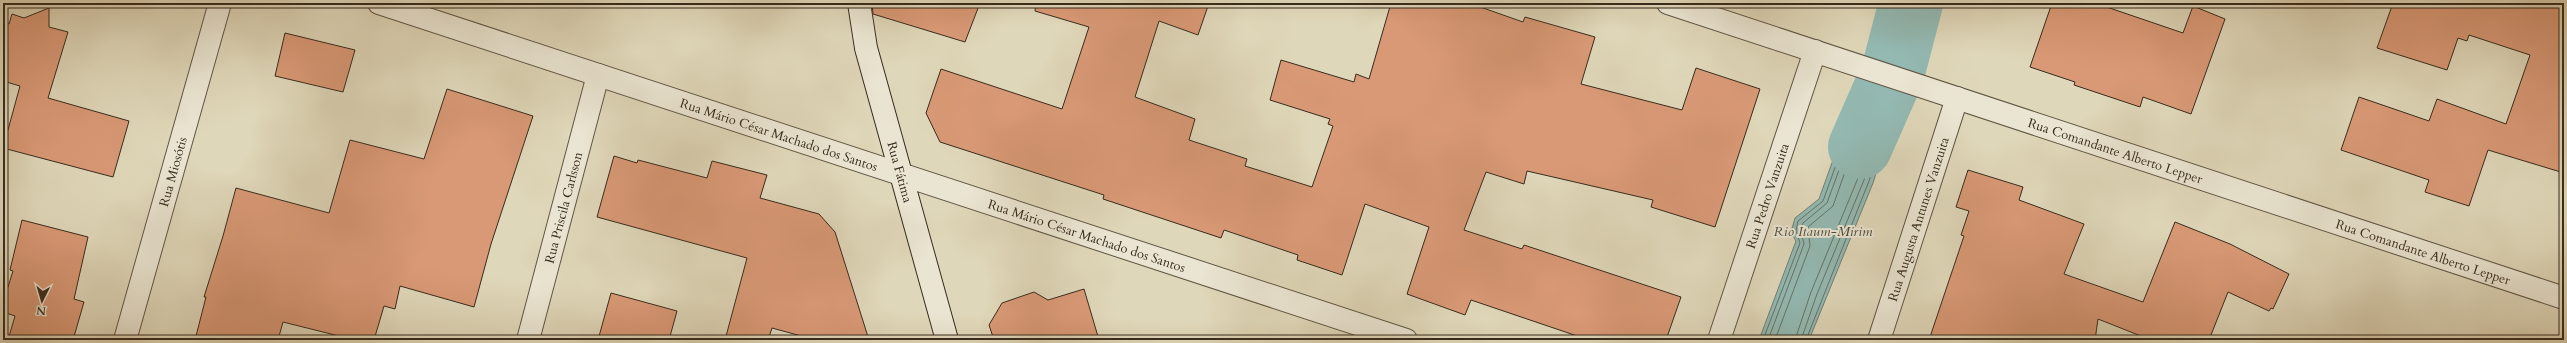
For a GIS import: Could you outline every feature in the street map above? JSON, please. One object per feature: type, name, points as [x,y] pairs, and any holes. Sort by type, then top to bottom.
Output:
[{"type":"street","name":"Rua Miosótis","points":[[125,340],[220,3]]},
{"type":"street","name":"Rua Mário César Machado dos Santos","points":[[379,3],[1406,340]]},
{"type":"street","name":"Rua Fátima","points":[[859,3],[866,48],[947,340]]},
{"type":"street","name":"Rua Comandante Alberto Lepper","points":[[1668,3],[2564,298]]},
{"type":"street","name":"Rua Pedro Vanzuita","points":[[1720,340],[1815,51]]},
{"type":"street","name":"Rua Priscila Carlsson","points":[[528,340],[598,75]]},
{"type":"street","name":"Rua Augusta Antunes Vanzuita","points":[[1879,340],[1957,98]]},
{"type":"water","name":"Rio Itaum-Mirim","points":[[1865,71],[1903,85],[1873,183],[1809,340],[1759,340],[1796,241],[1791,232],[1795,218],[1819,199]]},
{"type":"building","points":[[872,3],[980,3],[965,42],[873,14]]},
{"type":"building","points":[[1036,3],[1209,3],[1198,35],[1159,21],[1135,97],[1195,119],[1189,140],[1247,159],[1245,166],[1312,187],[1333,126],[1328,124],[1330,119],[1270,100],[1281,60],[1354,82],[1356,74],[1369,79],[1391,3],[1469,3],[1523,22],[1525,17],[1595,37],[1581,84],[1682,110],[1696,68],[1760,89],[1715,227],[1651,207],[1653,200],[1527,171],[1524,184],[1486,172],[1464,230],[1522,249],[1524,245],[1681,297],[1666,340],[1589,340],[1471,300],[1465,315],[1407,294],[1429,227],[1365,204],[1342,275],[1297,260],[1298,255],[1224,230],[1221,238],[1103,199],[1104,195],[940,142],[926,113],[941,69],[1062,109],[1089,27],[1035,11]]},
{"type":"building","points":[[2052,3],[2095,3],[2183,33],[2193,6],[2225,19],[2191,114],[2143,97],[2140,107],[2074,85],[2075,82],[2030,67]]},
{"type":"building","points":[[2393,3],[2564,3],[2564,173],[2488,150],[2469,206],[2425,192],[2429,180],[2341,150],[2359,97],[2429,121],[2437,99],[2506,124],[2530,55],[2469,35],[2467,41],[2458,38],[2447,70],[2377,48]]},
{"type":"building","points":[[49,8],[49,27],[68,32],[48,98],[129,121],[113,177],[3,148],[20,86],[3,81],[3,22],[9,24],[12,14],[24,18]]},
{"type":"building","points":[[285,33],[355,50],[343,92],[275,76]]},
{"type":"building","points":[[447,89],[533,116],[491,244],[474,307],[400,286],[395,309],[384,306],[374,340],[355,340],[283,322],[278,340],[195,340],[206,297],[204,297],[236,188],[329,213],[350,140],[424,159]]},
{"type":"building","points":[[614,156],[637,163],[638,160],[707,178],[712,161],[767,175],[760,198],[819,214],[835,232],[869,340],[816,340],[772,328],[768,340],[725,340],[747,258],[597,217]]},
{"type":"building","points":[[1968,170],[2023,187],[2019,200],[2084,224],[2064,274],[2143,302],[2175,222],[2230,244],[2289,274],[2273,309],[2271,308],[2269,311],[2228,292],[2209,340],[2151,340],[2098,319],[2095,340],[1929,340],[1964,236],[1961,235],[1969,211],[1956,207]]},
{"type":"building","points":[[22,220],[88,237],[74,299],[84,302],[73,340],[8,340],[15,316],[3,312],[3,303],[13,271],[10,270]]},
{"type":"building","points":[[1084,289],[1099,340],[994,340],[989,325],[1002,303],[1034,292],[1048,300]]},
{"type":"building","points":[[611,293],[677,311],[669,340],[598,340]]},
{"type":"waterway","name":"Rio Itaum-Mirim","points":[[1860,147],[1893,72],[1911,3]]}]
